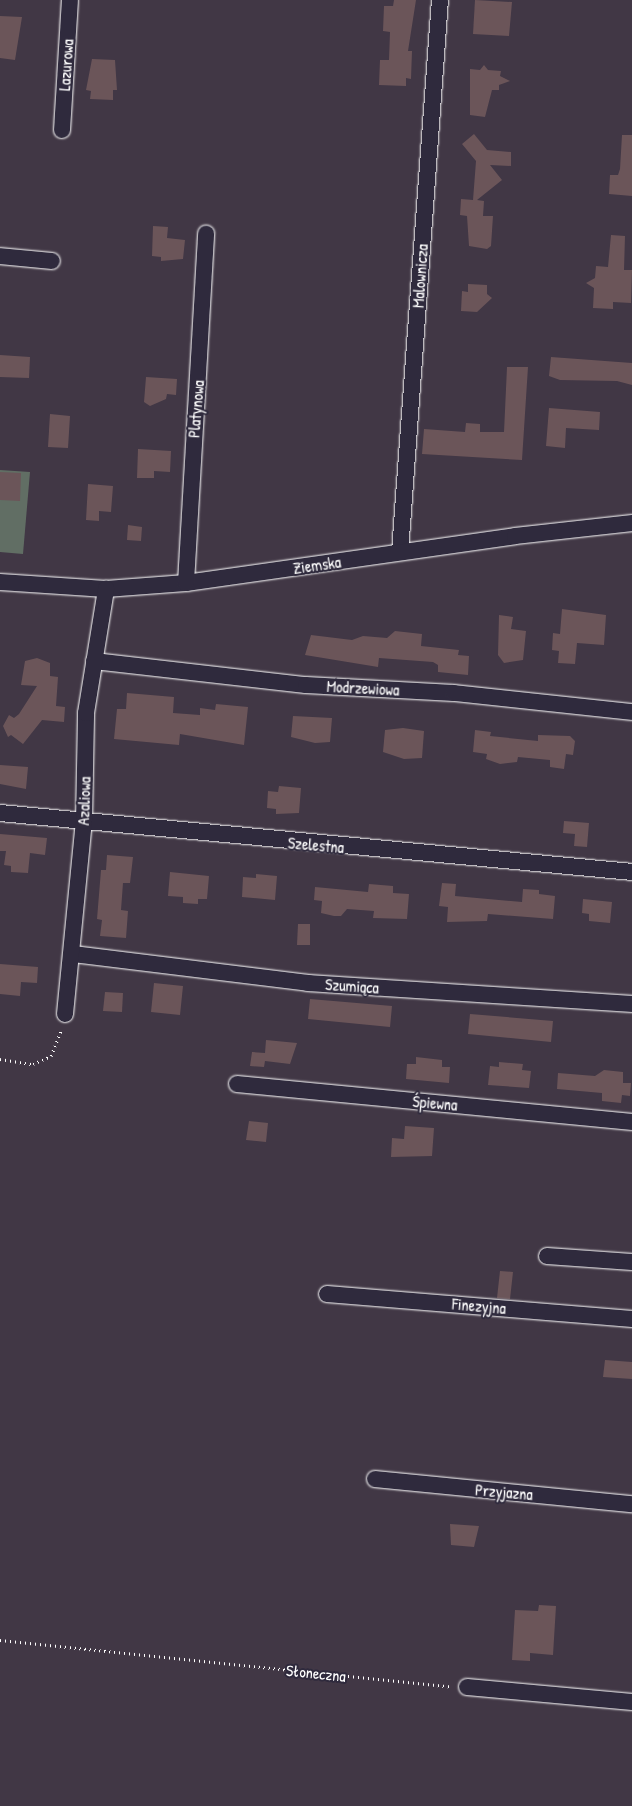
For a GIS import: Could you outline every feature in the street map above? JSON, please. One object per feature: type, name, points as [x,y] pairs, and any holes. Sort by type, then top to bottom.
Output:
[{"type":"street","name":"Lazurowa","points":[[62,130],[70,0]]},
{"type":"street","name":"Malownicza","points":[[400,552],[440,0]]},
{"type":"street","name":"Platynowa","points":[[186,583],[206,234]]},
{"type":"street","points":[[0,256],[52,261]]},
{"type":"street","name":"Ziemska","points":[[0,582],[106,589],[186,583],[400,552],[632,524]]},
{"type":"street","name":"Azaliowa","points":[[65,1014],[73,954],[84,821],[86,713],[106,589]]},
{"type":"street","name":"Modrzewiowa","points":[[94,661],[306,685],[454,693],[632,712]]},
{"type":"street","name":"Szelestna","points":[[0,813],[632,872]]},
{"type":"street","name":"Szumiąca","points":[[73,954],[308,983],[632,1004]]},
{"type":"street","name":"Śpiewna","points":[[237,1084],[632,1122]]},
{"type":"street","points":[[547,1256],[632,1262]]},
{"type":"street","name":"Finezyjna","points":[[327,1294],[632,1319]]},
{"type":"street","name":"Przyjazna","points":[[375,1480],[632,1504]]},
{"type":"street","points":[[467,1687],[632,1702]]},
{"type":"path","points":[[0,1059],[33,1064],[51,1056],[65,1014]]},
{"type":"path","name":"Słoneczna","points":[[0,1640],[467,1687]]},
{"type":"green space","points":[[0,470],[30,472],[23,554],[0,552]]},
{"type":"building","points":[[394,0],[416,0],[408,51],[412,51],[411,79],[406,78],[406,86],[379,85],[380,60],[389,60],[390,32],[383,31],[384,6],[393,6]]},
{"type":"building","points":[[475,0],[512,2],[509,36],[473,34]]},
{"type":"building","points":[[0,16],[22,17],[15,60],[0,58]]},
{"type":"building","points":[[92,59],[115,60],[117,90],[113,90],[113,100],[90,99],[91,91],[86,90]]},
{"type":"building","points":[[484,65],[488,70],[501,71],[500,76],[510,81],[499,85],[499,90],[492,90],[485,117],[470,115],[470,69],[480,70]]},
{"type":"building","points":[[474,134],[487,150],[511,152],[511,166],[490,165],[502,180],[477,200],[484,201],[483,216],[493,216],[491,246],[487,249],[469,246],[467,216],[460,215],[461,199],[473,200],[476,161],[462,144]]},
{"type":"building","points":[[622,135],[632,135],[632,196],[609,194],[610,175],[618,175],[620,169]]},
{"type":"building","points":[[153,226],[168,227],[167,238],[185,240],[183,259],[161,261],[161,257],[152,256]]},
{"type":"building","points":[[611,235],[625,236],[624,270],[632,270],[631,303],[613,302],[613,309],[593,308],[594,288],[586,283],[595,278],[596,266],[608,267]]},
{"type":"building","points":[[468,284],[487,285],[487,294],[492,298],[477,312],[461,311],[462,291],[468,292]]},
{"type":"building","points":[[0,355],[30,357],[29,378],[0,377]]},
{"type":"building","points":[[551,357],[632,363],[632,385],[617,381],[560,380],[549,376]]},
{"type":"building","points":[[507,367],[528,367],[522,460],[422,454],[424,429],[465,432],[466,423],[480,424],[480,432],[504,432]]},
{"type":"building","points":[[146,377],[177,379],[176,395],[167,394],[166,399],[150,406],[144,402]]},
{"type":"building","points":[[549,408],[600,412],[599,430],[566,428],[565,448],[546,446]]},
{"type":"building","points":[[50,414],[70,416],[68,448],[48,447]]},
{"type":"building","points":[[138,449],[171,451],[170,472],[154,471],[154,478],[137,478]]},
{"type":"building","points":[[0,472],[21,473],[20,501],[0,500]]},
{"type":"building","points":[[88,484],[113,486],[111,512],[99,511],[99,521],[86,520]]},
{"type":"building","points":[[128,525],[142,527],[141,541],[127,540]]},
{"type":"building","points":[[562,609],[606,615],[604,645],[577,643],[575,664],[558,663],[559,651],[552,650],[553,633],[560,634]]},
{"type":"building","points":[[499,615],[513,617],[511,629],[526,631],[523,660],[504,663],[498,655]]},
{"type":"building","points":[[395,631],[422,634],[421,646],[459,650],[458,655],[469,656],[468,675],[438,672],[438,665],[433,662],[379,658],[378,667],[305,655],[311,635],[352,640],[363,636],[387,638]]},
{"type":"building","points":[[37,658],[50,663],[50,676],[58,677],[56,706],[65,707],[64,722],[42,720],[23,744],[11,735],[8,737],[3,726],[9,715],[14,718],[19,714],[37,686],[21,685],[25,661]]},
{"type":"building","points":[[127,693],[174,697],[173,713],[200,715],[200,708],[215,710],[216,704],[248,707],[244,745],[180,734],[179,745],[114,739],[117,709],[126,709]]},
{"type":"building","points":[[293,716],[332,718],[330,742],[315,743],[291,737]]},
{"type":"building","points":[[403,728],[424,731],[422,758],[404,759],[383,752],[385,730]]},
{"type":"building","points":[[475,730],[491,732],[490,736],[538,741],[538,735],[570,736],[575,741],[573,755],[566,754],[564,769],[550,767],[550,760],[518,757],[517,762],[500,764],[486,759],[487,754],[473,752]]},
{"type":"building","points":[[0,765],[28,767],[26,789],[0,784]]},
{"type":"building","points":[[279,786],[301,788],[299,813],[276,814],[276,809],[267,808],[268,791],[278,792]]},
{"type":"building","points":[[564,821],[589,823],[587,847],[574,846],[575,834],[563,833]]},
{"type":"building","points":[[0,834],[47,838],[45,855],[30,853],[28,873],[11,872],[11,866],[4,865],[6,851],[0,851]]},
{"type":"building","points":[[107,855],[133,857],[130,883],[123,883],[121,910],[128,911],[126,938],[100,936],[102,920],[97,919],[101,870],[106,870]]},
{"type":"building","points":[[170,872],[209,876],[207,899],[198,899],[198,904],[183,903],[183,897],[168,896]]},
{"type":"building","points":[[256,874],[277,876],[275,900],[242,897],[243,877],[256,878]]},
{"type":"building","points":[[442,883],[456,884],[455,896],[522,902],[523,889],[539,890],[539,894],[555,896],[553,919],[488,914],[487,921],[447,922],[448,907],[439,906]]},
{"type":"building","points":[[369,884],[393,886],[393,893],[409,894],[407,919],[373,918],[374,911],[347,909],[341,916],[334,916],[321,913],[322,901],[314,900],[315,887],[368,892]]},
{"type":"building","points":[[583,899],[612,902],[610,923],[589,921],[589,914],[582,913]]},
{"type":"building","points":[[298,924],[310,924],[310,945],[297,945]]},
{"type":"building","points":[[0,964],[38,967],[37,983],[21,982],[20,996],[0,994]]},
{"type":"building","points":[[154,983],[183,986],[180,1015],[151,1012]]},
{"type":"building","points":[[105,992],[123,993],[122,1012],[103,1011]]},
{"type":"building","points":[[310,999],[392,1006],[390,1027],[308,1019]]},
{"type":"building","points":[[470,1014],[553,1021],[551,1042],[468,1034]]},
{"type":"building","points":[[266,1040],[297,1043],[290,1064],[265,1061],[264,1067],[250,1066],[252,1052],[265,1053]]},
{"type":"building","points":[[416,1057],[442,1060],[442,1067],[450,1067],[449,1083],[406,1079],[407,1064],[416,1064]]},
{"type":"building","points":[[499,1062],[523,1064],[522,1070],[531,1071],[529,1088],[488,1085],[490,1066],[499,1067]]},
{"type":"building","points":[[604,1070],[623,1072],[623,1083],[631,1083],[630,1096],[622,1095],[621,1103],[602,1101],[602,1093],[557,1089],[558,1073],[595,1076]]},
{"type":"building","points":[[249,1121],[268,1123],[266,1142],[246,1140]]},
{"type":"building","points":[[405,1126],[434,1128],[432,1156],[391,1157],[392,1138],[404,1139]]},
{"type":"building","points":[[500,1271],[513,1272],[510,1299],[497,1298]]},
{"type":"building","points":[[605,1360],[632,1362],[632,1379],[603,1377]]},
{"type":"building","points":[[450,1524],[479,1526],[474,1547],[451,1545]]},
{"type":"building","points":[[539,1605],[556,1606],[553,1655],[530,1653],[530,1661],[512,1660],[515,1610],[538,1611]]}]
